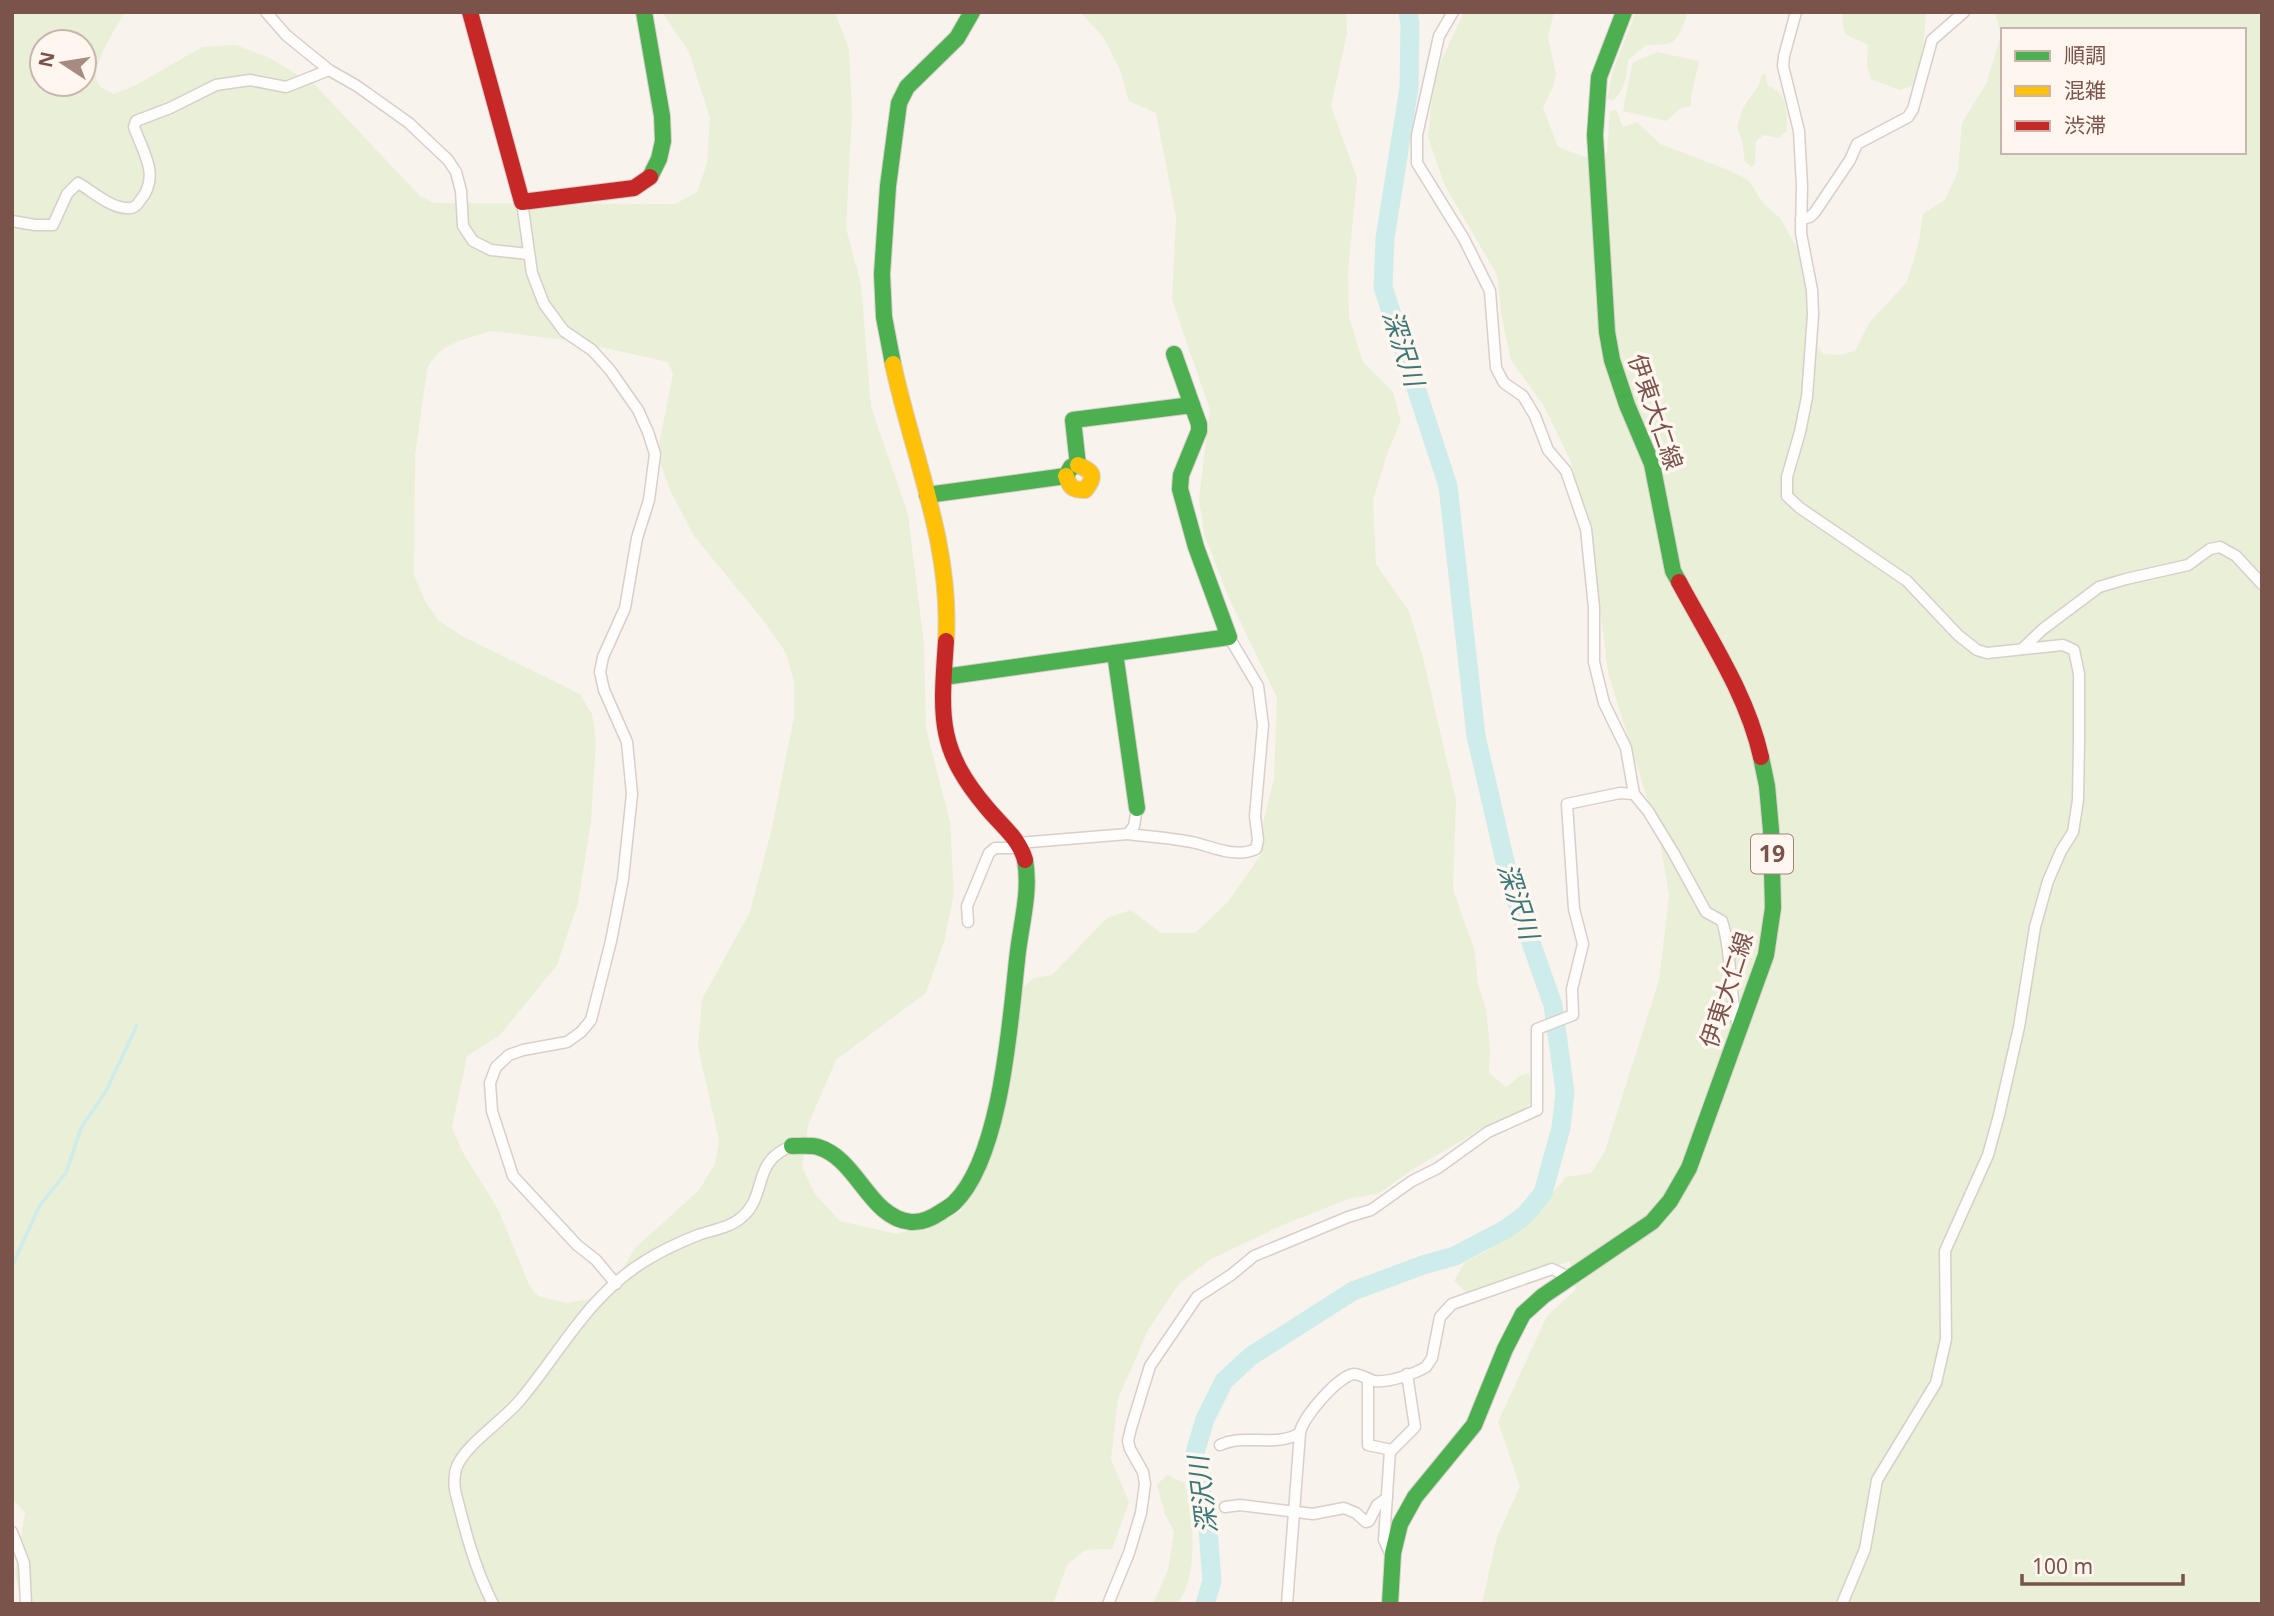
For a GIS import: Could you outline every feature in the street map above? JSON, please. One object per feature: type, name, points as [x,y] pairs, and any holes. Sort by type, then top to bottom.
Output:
[{"type":"street","points":[[267,12],[286,35],[329,70],[357,86],[409,124],[433,144],[453,166],[461,191],[463,226],[469,237],[491,250],[528,254]]},
{"type":"street","points":[[470,12],[522,202],[532,273],[544,304],[565,331],[592,350],[610,370],[638,410],[655,454],[649,500],[637,538],[625,608],[603,657],[600,672],[604,690],[626,743],[632,794],[623,879],[605,967],[591,1020],[581,1032],[567,1042],[509,1055],[496,1067],[490,1083],[492,1111],[513,1176],[616,1284]]},
{"type":"street","points":[[522,202],[635,188],[651,177],[659,159],[662,128],[644,12]]},
{"type":"street","points":[[493,1604],[470,1550],[454,1483],[458,1465],[521,1400],[584,1313],[645,1261],[684,1240],[740,1220],[753,1202],[767,1164],[782,1150],[792,1146],[820,1147],[835,1155],[849,1168],[888,1214],[902,1220],[921,1222],[933,1219],[952,1208],[962,1196],[988,1140],[1002,1078],[1027,871],[1020,845],[988,808],[954,761],[944,726],[942,701],[947,594],[944,569],[895,374],[883,307],[885,236],[897,108],[907,87],[955,42],[972,12]]},
{"type":"street","points":[[1453,12],[1439,36],[1417,135],[1417,163],[1464,239],[1490,291],[1496,368],[1504,383],[1523,396],[1535,416],[1548,450],[1566,471],[1586,529],[1594,608],[1594,662],[1604,703],[1626,748],[1634,794],[1667,842],[1706,912],[1722,921],[1726,935],[1733,1009],[1739,1030]]},
{"type":"street","name":"伊東大仁線","points":[[1390,1604],[1395,1540],[1406,1510],[1474,1425],[1505,1349],[1523,1314],[1533,1303],[1646,1228],[1672,1200],[1689,1168],[1766,955],[1770,933],[1774,886],[1772,830],[1767,786],[1757,740],[1751,720],[1713,643],[1673,571],[1653,464],[1626,405],[1612,360],[1607,332],[1595,112],[1599,76],[1624,12]]},
{"type":"street","points":[[1796,12],[1783,66],[1799,131],[1801,219],[1814,315],[1807,397],[1787,477],[1787,496],[1800,508],[1908,581],[1969,645],[1987,653],[2063,645],[2074,650],[2079,674],[2078,789],[2073,832],[2048,881],[2035,927],[2019,1027],[1988,1155],[1945,1251],[1946,1339],[1936,1383],[1877,1480],[1865,1549],[1842,1604]]},
{"type":"street","points":[[1801,219],[1810,217],[1815,212],[1850,160],[1857,144],[1908,117],[1913,109],[1932,40],[1964,12]]},
{"type":"street","points":[[12,221],[53,225],[67,194],[78,183],[116,206],[128,209],[136,206],[151,183],[150,171],[134,127],[136,121],[216,85],[250,80],[286,87],[329,70]]},
{"type":"street","points":[[968,922],[967,906],[989,853],[995,848],[1128,834],[1197,844],[1216,850],[1248,853],[1256,849],[1258,839],[1255,816],[1263,724],[1258,685],[1229,637],[1196,547],[1180,489],[1181,475],[1199,431],[1199,424],[1174,354]]},
{"type":"street","points":[[927,495],[1072,470],[1073,420],[1192,405]]},
{"type":"street","points":[[2022,649],[2043,629],[2099,587],[2188,565],[2210,549],[2220,547],[2236,556],[2262,584]]},
{"type":"street","points":[[944,677],[1229,637]]},
{"type":"street","points":[[1115,653],[1137,808],[1134,826],[1128,834]]},
{"type":"street","points":[[1108,1604],[1141,1513],[1145,1484],[1143,1472],[1129,1449],[1128,1441],[1150,1366],[1197,1297],[1254,1256],[1371,1210],[1412,1181],[1438,1168],[1488,1132],[1537,1110],[1536,1064],[1539,1027],[1573,1015],[1572,989],[1583,944],[1574,909],[1567,804],[1620,793],[1634,794]]},
{"type":"street","points":[[1287,1604],[1300,1433],[1305,1419],[1343,1380],[1356,1374],[1385,1381],[1423,1369],[1429,1364],[1440,1317],[1452,1304],[1552,1269],[1571,1278]]},
{"type":"street","points":[[1368,1379],[1368,1445],[1394,1450],[1415,1427],[1407,1374]]},
{"type":"street","points":[[1220,1446],[1251,1440],[1286,1440],[1300,1433]]},
{"type":"street","points":[[1390,1450],[1384,1541],[1393,1558]]},
{"type":"street","points":[[1225,1507],[1240,1505],[1313,1514],[1344,1508],[1356,1513],[1366,1522],[1377,1505],[1387,1498]]},
{"type":"street","points":[[12,1532],[24,1563],[26,1604]]},
{"type":"green space","points":[[12,12],[125,12],[104,48],[98,66],[98,28],[28,28],[28,98],[98,98],[98,83],[114,94],[136,85],[202,47],[236,45],[270,58],[316,86],[420,196],[434,203],[675,204],[697,192],[707,163],[710,118],[689,52],[662,12],[835,12],[849,49],[852,113],[846,228],[861,284],[871,407],[908,514],[924,644],[926,729],[950,822],[954,893],[944,942],[926,993],[836,1060],[808,1125],[802,1167],[815,1194],[840,1221],[897,1234],[946,1219],[961,1211],[986,1148],[1016,993],[1034,978],[1052,975],[1107,918],[1131,910],[1161,933],[1195,933],[1228,902],[1262,853],[1263,822],[1274,779],[1277,698],[1228,596],[1204,534],[1199,498],[1210,410],[1172,300],[1176,217],[1156,113],[1129,101],[1120,70],[1104,38],[1080,12],[1346,12],[1347,33],[1331,106],[1357,178],[1348,271],[1349,317],[1363,362],[1393,392],[1401,421],[1388,451],[1373,500],[1376,564],[1409,611],[1422,654],[1456,800],[1453,889],[1475,952],[1478,985],[1486,1009],[1490,1048],[1489,1073],[1506,1087],[1521,1075],[1529,1073],[1531,1101],[1525,1110],[1490,1124],[1418,1166],[1378,1194],[1348,1199],[1285,1224],[1211,1259],[1179,1284],[1148,1330],[1118,1399],[1111,1459],[1129,1502],[1112,1549],[1085,1550],[1067,1565],[1053,1604],[23,1604],[15,1574],[25,1513],[12,1498]],"holes":[[[492,331],[573,341],[668,362],[673,374],[657,454],[670,490],[694,536],[767,625],[786,653],[794,681],[794,716],[772,828],[750,912],[702,999],[698,1047],[719,1141],[715,1164],[699,1190],[635,1248],[616,1280],[590,1299],[567,1303],[538,1296],[529,1285],[499,1211],[462,1151],[452,1127],[467,1056],[500,1035],[557,965],[578,903],[591,822],[596,741],[592,714],[580,694],[464,637],[439,621],[425,601],[414,575],[415,456],[427,370],[432,361],[454,343]]]},
{"type":"green space","points":[[1554,12],[1548,37],[1556,74],[1543,108],[1558,147],[1585,157],[1607,153],[1610,111],[1616,110],[1623,127],[1637,122],[1660,144],[1748,180],[1764,204],[1780,218],[1799,251],[1816,319],[1818,346],[1823,354],[1840,355],[1855,351],[1869,323],[1907,282],[1919,241],[1923,214],[1945,200],[1958,171],[1962,123],[1986,84],[2001,35],[1995,12],[2262,12],[2262,1604],[1482,1604],[1497,1537],[1520,1486],[1498,1422],[1547,1316],[1576,1289],[1570,1261],[1468,1294],[1454,1281],[1465,1262],[1491,1249],[1532,1217],[1566,1177],[1591,1173],[1605,1151],[1659,980],[1669,896],[1660,840],[1608,673],[1594,558],[1571,462],[1544,406],[1511,360],[1497,275],[1444,184],[1428,137],[1439,66],[1463,14]]},
{"type":"green space","points":[[1636,12],[1688,12],[1675,40],[1665,44],[1646,45],[1628,60],[1623,87],[1613,100],[1607,99],[1613,70]]},
{"type":"green space","points":[[1843,12],[1926,12],[1923,55],[1914,85],[1900,90],[1871,79],[1867,66],[1868,45],[1847,35],[1843,27]]},
{"type":"green space","points":[[1657,52],[1699,61],[1691,106],[1681,108],[1666,121],[1623,111],[1632,65]]},
{"type":"green space","points":[[1762,74],[1765,74],[1768,86],[1783,98],[1787,131],[1778,138],[1764,135],[1756,141],[1755,163],[1752,167],[1745,162],[1737,127],[1743,108],[1759,85]]},
{"type":"green space","points":[[1167,1475],[1185,1483],[1192,1528],[1192,1562],[1184,1592],[1177,1604],[1153,1604],[1168,1570],[1174,1532],[1165,1514],[1157,1485]]},
{"type":"waterway","name":"深沢川","points":[[1205,1604],[1212,1581],[1207,1516],[1194,1456],[1205,1419],[1224,1381],[1251,1356],[1353,1291],[1455,1256],[1506,1229],[1525,1215],[1543,1193],[1561,1128],[1565,1092],[1553,1005],[1510,883],[1476,736],[1448,486],[1383,287],[1385,238],[1409,88],[1408,12]]},
{"type":"waterway","points":[[12,1266],[40,1205],[66,1173],[81,1128],[106,1091],[137,1025]]},
{"type":"traffic: fast","points":[[644,12],[662,116],[663,141],[659,159],[650,177]]},
{"type":"traffic: fast","points":[[893,364],[884,317],[882,274],[888,186],[899,103],[907,87],[957,38],[972,12]]},
{"type":"traffic: fast","points":[[1624,12],[1599,77],[1595,135],[1607,332],[1612,360],[1627,405],[1652,464],[1673,571],[1679,582]]},
{"type":"traffic: fast","points":[[1174,354],[1192,405]]},
{"type":"traffic: fast","points":[[927,495],[1066,476],[1071,467],[1078,465],[1073,420],[1192,405],[1199,431],[1181,475],[1180,489],[1196,547],[1229,637],[944,677]]},
{"type":"traffic: fast","points":[[1115,653],[1137,808]]},
{"type":"traffic: fast","points":[[1390,1604],[1393,1553],[1400,1524],[1415,1497],[1474,1425],[1505,1349],[1523,1314],[1543,1296],[1652,1222],[1670,1201],[1689,1168],[1766,955],[1773,908],[1771,830],[1761,757]]},
{"type":"traffic: fast","points":[[792,1146],[815,1146],[832,1154],[844,1163],[884,1210],[897,1218],[911,1222],[923,1221],[954,1203],[970,1182],[983,1155],[993,1123],[1006,1053],[1026,897],[1025,860]]},
{"type":"traffic: slow","points":[[893,364],[937,536],[943,570],[946,641]]},
{"type":"traffic: slow","points":[[1066,476],[1072,488],[1085,490],[1092,475],[1078,465]]},
{"type":"traffic: jam","points":[[470,12],[522,202],[634,188],[650,177]]},
{"type":"traffic: jam","points":[[1679,582],[1737,689],[1761,757]]},
{"type":"traffic: jam","points":[[946,641],[943,711],[950,748],[970,787],[1014,838],[1025,860]]}]
